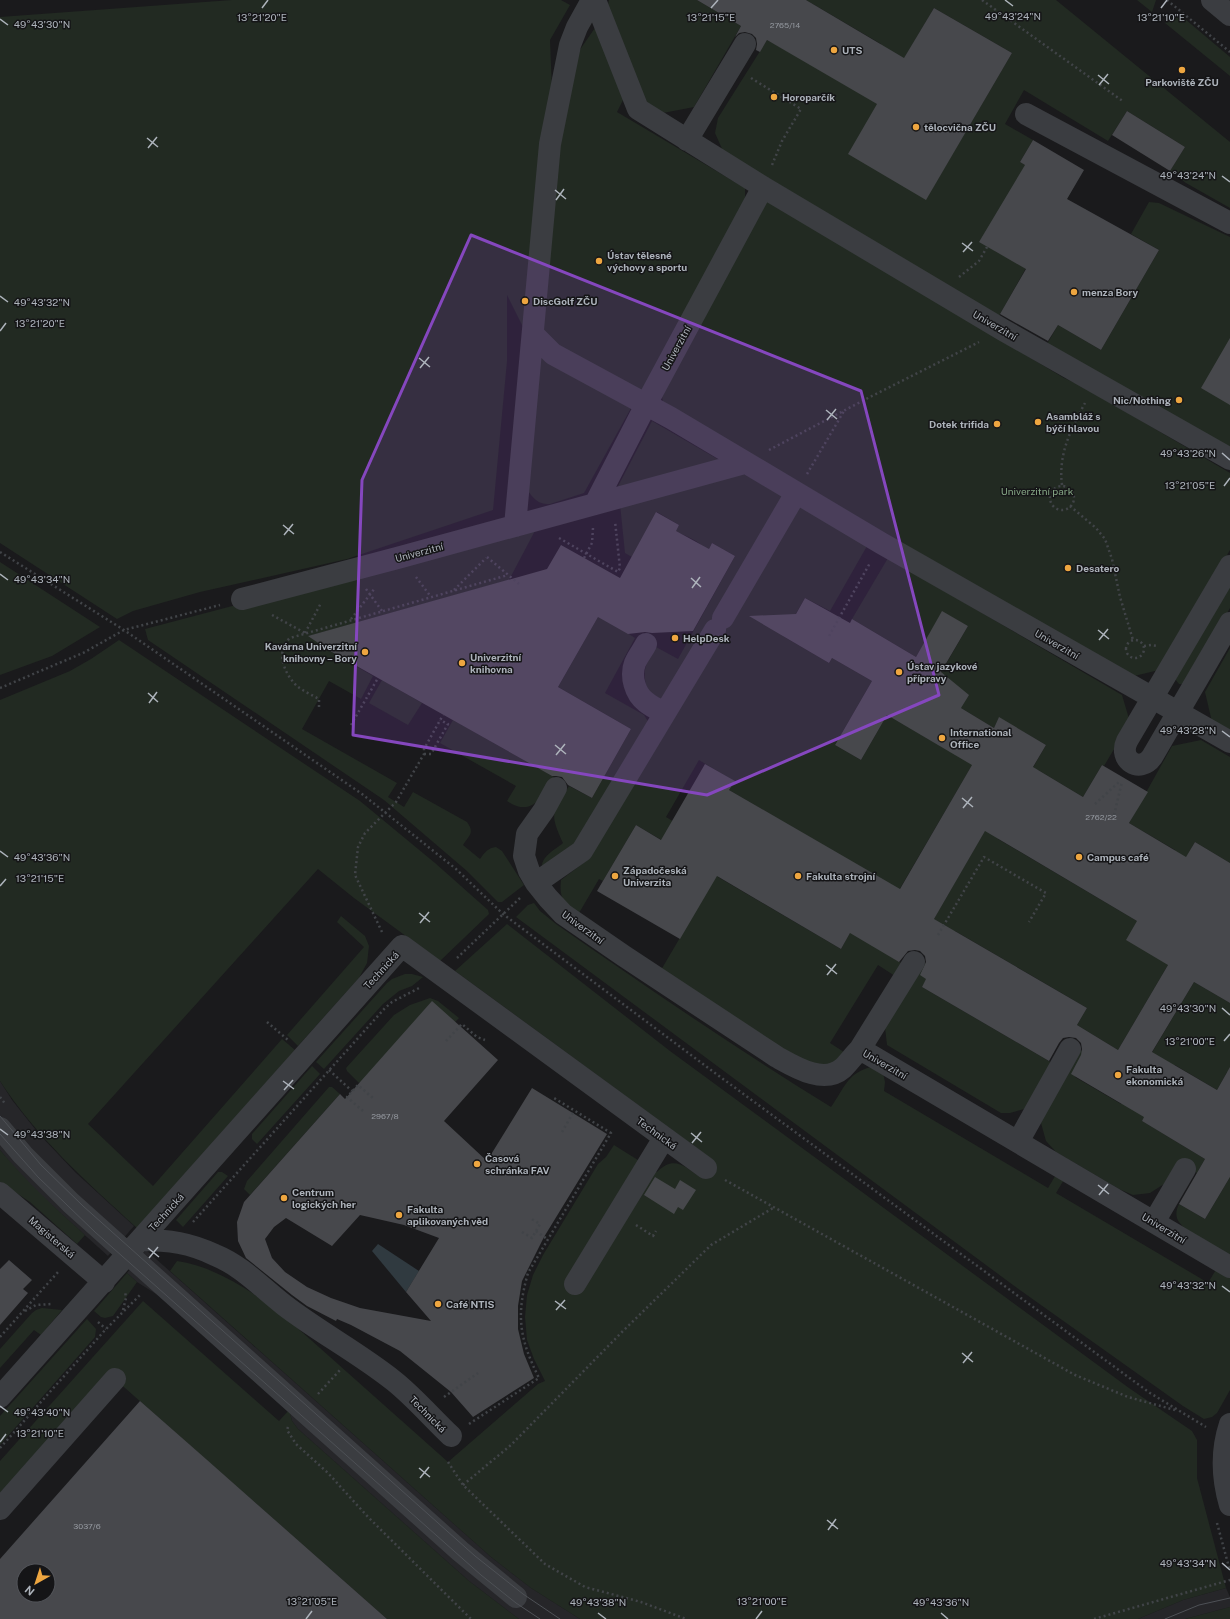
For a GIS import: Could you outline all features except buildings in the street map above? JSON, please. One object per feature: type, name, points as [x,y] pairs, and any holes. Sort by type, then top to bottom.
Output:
[{"type":"street","points":[[515,526],[550,144],[570,45],[577,27],[592,0]]},
{"type":"street","name":"Univerzitní","points":[[596,0],[638,110],[763,187],[1003,330],[1230,460]]},
{"type":"street","points":[[1212,0],[1230,15]]},
{"type":"street","points":[[687,140],[745,44]]},
{"type":"street","points":[[1026,114],[1230,223]]},
{"type":"street","name":"Univerzitní","points":[[604,501],[646,404],[763,187]]},
{"type":"street","name":"Univerzitní","points":[[533,334],[553,354],[646,404],[881,543],[1230,742]]},
{"type":"street","name":"Univerzitní","points":[[242,599],[745,463]]},
{"type":"street","points":[[536,883],[582,851],[796,493]]},
{"type":"street","points":[[1230,566],[1125,746],[1125,755],[1131,762],[1140,764],[1149,760],[1230,623]]},
{"type":"street","points":[[646,644],[635,664],[633,675],[635,686],[638,695],[646,703],[665,713]]},
{"type":"street","name":"Univerzitní","points":[[556,788],[544,810],[527,834],[524,856],[529,871],[536,883],[563,914],[764,1048],[801,1070],[821,1075],[834,1073],[843,1068],[860,1049],[1230,1267]]},
{"type":"street","name":"Technická","points":[[0,1397],[402,946],[706,1168]]},
{"type":"street","points":[[860,1049],[914,962]]},
{"type":"street","points":[[1018,1142],[1070,1049]]},
{"type":"street","points":[[0,1128],[50,1184],[135,1247],[155,1279],[454,1546],[516,1597]]},
{"type":"street","points":[[575,1284],[664,1138]]},
{"type":"street","points":[[1154,1222],[1185,1169]]},
{"type":"street","name":"Magisterská","points":[[0,1193],[104,1282]]},
{"type":"street","name":"Technická","points":[[135,1247],[156,1240],[176,1242],[187,1244],[216,1255],[234,1265],[252,1277],[283,1304],[394,1381],[451,1436]]},
{"type":"street","points":[[0,1509],[115,1379]]},
{"type":"street","points":[[1228,1430],[1224,1453],[1224,1473],[1226,1491],[1230,1505]]},
{"type":"path","points":[[982,0],[1124,102]]},
{"type":"path","points":[[1168,0],[1230,52]]},
{"type":"path","points":[[732,66],[801,109],[782,141],[763,187]]},
{"type":"path","points":[[941,293],[979,261],[987,247]]},
{"type":"path","points":[[745,463],[845,410],[1003,330]]},
{"type":"path","points":[[1062,485],[1060,474],[1061,464],[1069,432],[1095,383]]},
{"type":"path","points":[[796,493],[845,410]]},
{"type":"path","points":[[1062,485],[1069,487],[1074,494],[1074,501],[1070,506],[1065,510],[1061,510],[1054,506],[1051,503],[1050,495],[1052,491],[1058,486],[1062,485]]},
{"type":"path","points":[[563,541],[618,572],[620,568],[604,501]]},
{"type":"path","points":[[1070,506],[1096,528],[1105,538],[1112,559],[1120,597],[1132,640]]},
{"type":"path","points":[[465,539],[519,584]]},
{"type":"path","points":[[584,558],[592,543]]},
{"type":"path","points":[[829,636],[881,543]]},
{"type":"path","points":[[0,552],[124,630],[386,813],[456,869],[503,914],[718,1076],[1144,1388],[1209,1429],[1228,1430]]},
{"type":"path","points":[[319,707],[319,699],[296,685],[283,662],[281,653],[282,647],[290,638],[508,575]]},
{"type":"path","points":[[0,688],[83,653],[124,630],[242,599]]},
{"type":"path","points":[[1132,640],[1139,640],[1144,646],[1143,654],[1139,658],[1132,658],[1126,653],[1127,643],[1132,640]]},
{"type":"path","points":[[351,725],[378,678]]},
{"type":"path","points":[[382,932],[355,875],[358,847],[365,833],[396,802],[424,754],[424,749],[443,714]]},
{"type":"path","points":[[424,754],[432,754],[448,724],[440,720]]},
{"type":"path","points":[[1096,804],[1124,778],[1114,814]]},
{"type":"path","points":[[938,935],[984,857],[1046,893],[1030,922]]},
{"type":"path","points":[[176,1242],[384,1008],[392,1002],[423,986],[448,967],[536,883]]},
{"type":"path","points":[[267,1022],[273,1027]]},
{"type":"path","points":[[446,1041],[462,1024],[474,1035],[485,1040]]},
{"type":"path","points":[[329,1070],[352,1091]]},
{"type":"path","points":[[363,1111],[347,1097],[352,1091],[358,1085],[374,1099]]},
{"type":"path","points":[[451,1436],[539,1378],[522,1338],[522,1293],[528,1273],[611,1133],[554,1098]]},
{"type":"path","points":[[561,1103],[564,1098]]},
{"type":"path","points":[[562,1132],[574,1111]]},
{"type":"path","points":[[706,1168],[774,1208],[1075,1375],[1128,1397],[1180,1411]]},
{"type":"path","points":[[463,1485],[511,1444],[711,1245],[774,1208]]},
{"type":"path","points":[[522,1232],[532,1238],[540,1224],[530,1218]]},
{"type":"path","points":[[536,1231],[547,1239]]},
{"type":"path","points":[[0,1448],[106,1329],[155,1279]]},
{"type":"path","points":[[0,1337],[23,1312]]},
{"type":"path","points":[[313,1399],[355,1354]]},
{"type":"path","points":[[425,1410],[478,1373]]},
{"type":"path","points":[[290,1424],[286,1430],[296,1444],[328,1473],[368,1517],[471,1619]]},
{"type":"path","points":[[448,1462],[463,1485],[545,1564],[585,1587],[641,1602],[686,1619]]},
{"type":"path","points":[[1094,1619],[1230,1580]]},
{"type":"highlighted area","points":[[471,235],[861,391],[939,695],[707,795],[353,735],[362,480]]},
{"type":"shaded area","points":[[0,1081],[12,1100],[39,1134],[75,1172],[134,1226],[108,1256],[47,1201],[16,1170],[0,1150]]},
{"type":"shaded area","points":[[378,1244],[419,1271],[406,1292],[372,1251]]},
{"type":"shaded area","points":[[146,1250],[491,1557],[531,1588],[580,1619],[519,1619],[469,1581],[298,1429],[292,1421],[289,1410],[164,1299],[137,1282],[127,1273]]},
{"type":"shaded area","points":[[1226,1588],[1230,1597],[1230,1607],[1185,1619],[1138,1619],[1183,1600]]},
{"type":"green space","points":[[232,0],[561,0],[570,5],[550,40],[552,90],[597,25],[625,96],[617,112],[745,188],[745,205],[644,392],[641,390],[584,493],[550,504],[543,504],[532,497],[528,491],[536,353],[507,295],[507,361],[493,510],[347,559],[200,592],[133,611],[117,619],[0,543],[0,17]]},
{"type":"green space","points":[[609,0],[697,0],[741,26],[694,107],[663,113],[641,101],[607,9]]},
{"type":"green space","points":[[806,0],[1056,0],[1230,142],[1230,208],[1186,183],[1170,171],[1185,147],[1127,111],[1108,141],[1024,90],[1005,124],[1033,140],[1020,162],[1071,192],[1064,204],[1023,203],[995,251],[1026,268],[999,316],[723,151],[715,133],[718,118],[767,40],[879,100],[926,199],[1012,53],[934,8],[902,62],[880,48],[881,44]]},
{"type":"green space","points":[[1137,0],[1156,0],[1152,12]]},
{"type":"green space","points":[[1179,14],[1230,57],[1230,76],[1165,23],[1170,17]]},
{"type":"green space","name":"Univerzitní park","points":[[761,197],[1064,378],[1082,386],[1230,473],[1230,550],[1159,670],[1130,677],[663,402],[660,385]]},
{"type":"green space","points":[[1149,202],[1159,203],[1230,237],[1230,449],[1047,344],[1058,325],[1101,350],[1159,250],[1131,234]]},
{"type":"green space","points":[[652,421],[721,461],[615,492]]},
{"type":"green space","points":[[740,472],[784,497],[665,699],[662,700],[647,690],[645,672],[649,659],[656,647],[678,659],[735,556],[712,543],[708,551],[693,539],[675,532],[679,525],[657,512],[632,557],[625,553],[620,504]]},
{"type":"green space","points":[[797,505],[867,546],[830,611],[805,598],[783,636],[829,663],[832,658],[872,681],[835,745],[861,760],[887,715],[951,752],[957,743],[978,755],[895,897],[899,900],[894,908],[872,895],[881,879],[729,790],[734,781],[699,760],[666,817],[699,837],[691,851],[723,870],[718,877],[841,949],[860,915],[870,921],[860,938],[903,964],[895,976],[878,965],[830,1043],[847,1054],[835,1064],[824,1067],[812,1066],[801,1062],[661,970],[718,873],[636,825],[603,881],[599,879],[579,913],[563,900],[561,891],[561,880],[590,858]]},
{"type":"green space","points":[[538,525],[509,580],[309,636],[330,651],[373,676],[361,699],[329,681],[302,729],[397,783],[388,797],[404,807],[413,792],[467,822],[471,831],[463,845],[480,859],[485,852],[491,848],[496,847],[502,851],[524,885],[502,902],[498,902],[467,871],[384,800],[148,640],[145,629]]},
{"type":"green space","points":[[888,558],[1122,695],[1130,722],[1104,766],[1102,765],[1083,797],[1038,770],[1031,771],[1046,745],[999,718],[994,728],[931,690],[968,626],[942,612],[916,657],[852,619]]},
{"type":"green space","points":[[0,562],[100,627],[52,656],[0,675]]},
{"type":"green space","points":[[1230,581],[1230,608],[1187,682],[1179,684],[1175,679]]},
{"type":"green space","points":[[599,615],[635,638],[605,693],[644,715],[649,723],[577,848],[542,866],[544,859],[563,843],[554,819],[554,813],[569,786],[592,798],[631,729],[558,687]]},
{"type":"green space","points":[[119,640],[360,801],[435,863],[488,910],[489,914],[440,961],[354,898],[318,869],[88,1124],[153,1186],[282,1039],[295,1050],[137,1228],[81,1176],[46,1140],[14,1102],[0,1081],[0,700],[70,671]]},
{"type":"green space","points":[[1230,648],[1230,732],[1212,722],[1205,692]]},
{"type":"green space","points":[[382,680],[422,703],[408,725],[369,703]]},
{"type":"green space","points":[[453,720],[554,777],[541,797],[530,806],[516,806],[507,801],[516,786],[440,743]]},
{"type":"green space","points":[[1201,740],[1230,757],[1230,863],[1195,842],[1175,877],[1175,850],[1129,823],[1172,746]]},
{"type":"green space","points":[[1010,787],[998,839],[1137,921],[1168,965],[1118,1050],[1077,1025],[1087,1008],[955,931],[949,941],[928,929]]},
{"type":"green space","points":[[534,903],[540,911],[556,924],[624,971],[726,1040],[831,1107],[847,1082],[856,1073],[871,1067],[883,1073],[885,1082],[884,1091],[1048,1188],[1057,1173],[1065,1178],[1056,1193],[1208,1283],[1217,1268],[1230,1276],[1230,1390],[1217,1413],[1212,1417],[1204,1419],[1183,1406],[1013,1285],[516,917],[528,905]]},
{"type":"green space","points":[[341,916],[365,936],[369,946],[367,963],[359,978],[298,1046],[287,1035],[364,947],[337,922]]},
{"type":"green space","points":[[507,924],[670,1051],[1129,1388],[1192,1431],[1197,1440],[1197,1478],[1226,1588],[1183,1600],[1138,1619],[580,1619],[531,1588],[491,1557],[170,1271],[177,1261],[203,1268],[228,1279],[275,1308],[448,1462],[538,1384],[545,1381],[534,1359],[527,1340],[525,1317],[527,1295],[533,1275],[543,1255],[598,1164],[606,1157],[614,1145],[657,1172],[663,1167],[674,1163],[684,1166],[700,1177],[713,1160],[455,971]]},
{"type":"green space","points":[[921,961],[933,968],[922,987],[1054,1064],[1024,1109],[1010,1113],[1001,1113],[887,1045],[885,1027]]},
{"type":"green space","points":[[405,974],[423,977],[412,986],[399,991],[383,1004],[324,1069],[316,1062],[387,983],[392,979]]},
{"type":"green space","points":[[1194,982],[1230,1003],[1230,1073],[1227,1072],[1217,1090],[1175,1065],[1144,1066]]},
{"type":"green space","points":[[430,998],[438,1001],[459,1018],[359,1083],[347,1071],[346,1068],[394,1015],[410,1005]]},
{"type":"green space","points":[[1077,1048],[1087,1054],[1075,1077],[1121,1104],[1154,1100],[1142,1121],[1205,1159],[1197,1173],[1177,1162],[1164,1184],[1150,1193],[1133,1195],[1119,1189],[1056,1152],[1046,1141],[1041,1123],[1045,1108]]},
{"type":"green space","points":[[312,1066],[320,1074],[257,1144],[252,1139],[252,1134]]},
{"type":"green space","points":[[329,1087],[332,1087],[340,1094],[250,1195],[244,1189],[247,1181]]},
{"type":"green space","points":[[0,1150],[41,1194],[85,1235],[77,1244],[30,1202],[0,1182]]},
{"type":"green space","points":[[218,1172],[222,1172],[228,1176],[183,1227],[176,1220]]},
{"type":"green space","points":[[1230,1177],[1230,1255],[1188,1231],[1179,1222],[1176,1213],[1179,1204],[1205,1219]]},
{"type":"green space","points":[[127,1273],[137,1282],[113,1316],[105,1318],[101,1317],[94,1311]]},
{"type":"green space","points":[[143,1301],[279,1421],[289,1410],[292,1421],[298,1429],[469,1581],[519,1619],[387,1619],[108,1373],[0,1495],[0,1461]]},
{"type":"green space","points":[[42,1308],[62,1310],[41,1335],[34,1330],[0,1368],[0,1349],[32,1313]]},
{"type":"green space","points":[[87,1319],[96,1329],[95,1337],[0,1445],[0,1416]]},
{"type":"green space","points":[[1230,1607],[1230,1619],[1185,1619]]},
{"type":"tram line","points":[[0,1116],[41,1165],[83,1206],[475,1556],[523,1594],[560,1619]]},
{"type":"tram line","points":[[0,1134],[38,1177],[95,1232],[481,1575],[516,1603],[540,1619]]},
{"type":"tram line","points":[[1165,1619],[1199,1605],[1230,1598]]},
{"type":"place","name":"UTS","points":[[834,50]]},
{"type":"place","name":"Parkoviště ZČU","points":[[1182,70]]},
{"type":"place","name":"Horoparčík","points":[[774,97]]},
{"type":"place","name":"tělocvična ZČU","points":[[916,127]]},
{"type":"place","name":"Ústav tělesné výchovy a sportu","points":[[599,261]]},
{"type":"place","name":"menza Bory","points":[[1074,292]]},
{"type":"place","name":"DiscGolf ZČU","points":[[525,301]]},
{"type":"place","name":"Nic/Nothing","points":[[1179,400]]},
{"type":"place","name":"Asambláž s býčí hlavou","points":[[1038,422]]},
{"type":"place","name":"Dotek trifida","points":[[997,424]]},
{"type":"place","name":"Desatero","points":[[1068,568]]},
{"type":"place","name":"HelpDesk","points":[[675,638]]},
{"type":"place","name":"Kavárna Univerzitní knihovny – Bory","points":[[365,652]]},
{"type":"place","name":"Univerzitní knihovna","points":[[462,663]]},
{"type":"place","name":"Ústav jazykové přípravy","points":[[899,672]]},
{"type":"place","name":"International Office","points":[[942,738]]},
{"type":"place","name":"Campus café","points":[[1079,857]]},
{"type":"place","name":"Západočeská Univerzita","points":[[615,876]]},
{"type":"place","name":"Fakulta strojní","points":[[798,876]]},
{"type":"place","name":"Fakulta ekonomická","points":[[1118,1075]]},
{"type":"place","name":"Časová schránka FAV","points":[[477,1164]]},
{"type":"place","name":"Centrum logických her","points":[[284,1198]]},
{"type":"place","name":"Fakulta aplikovaných věd","points":[[399,1215]]},
{"type":"place","name":"Café NTIS","points":[[438,1304]]}]
